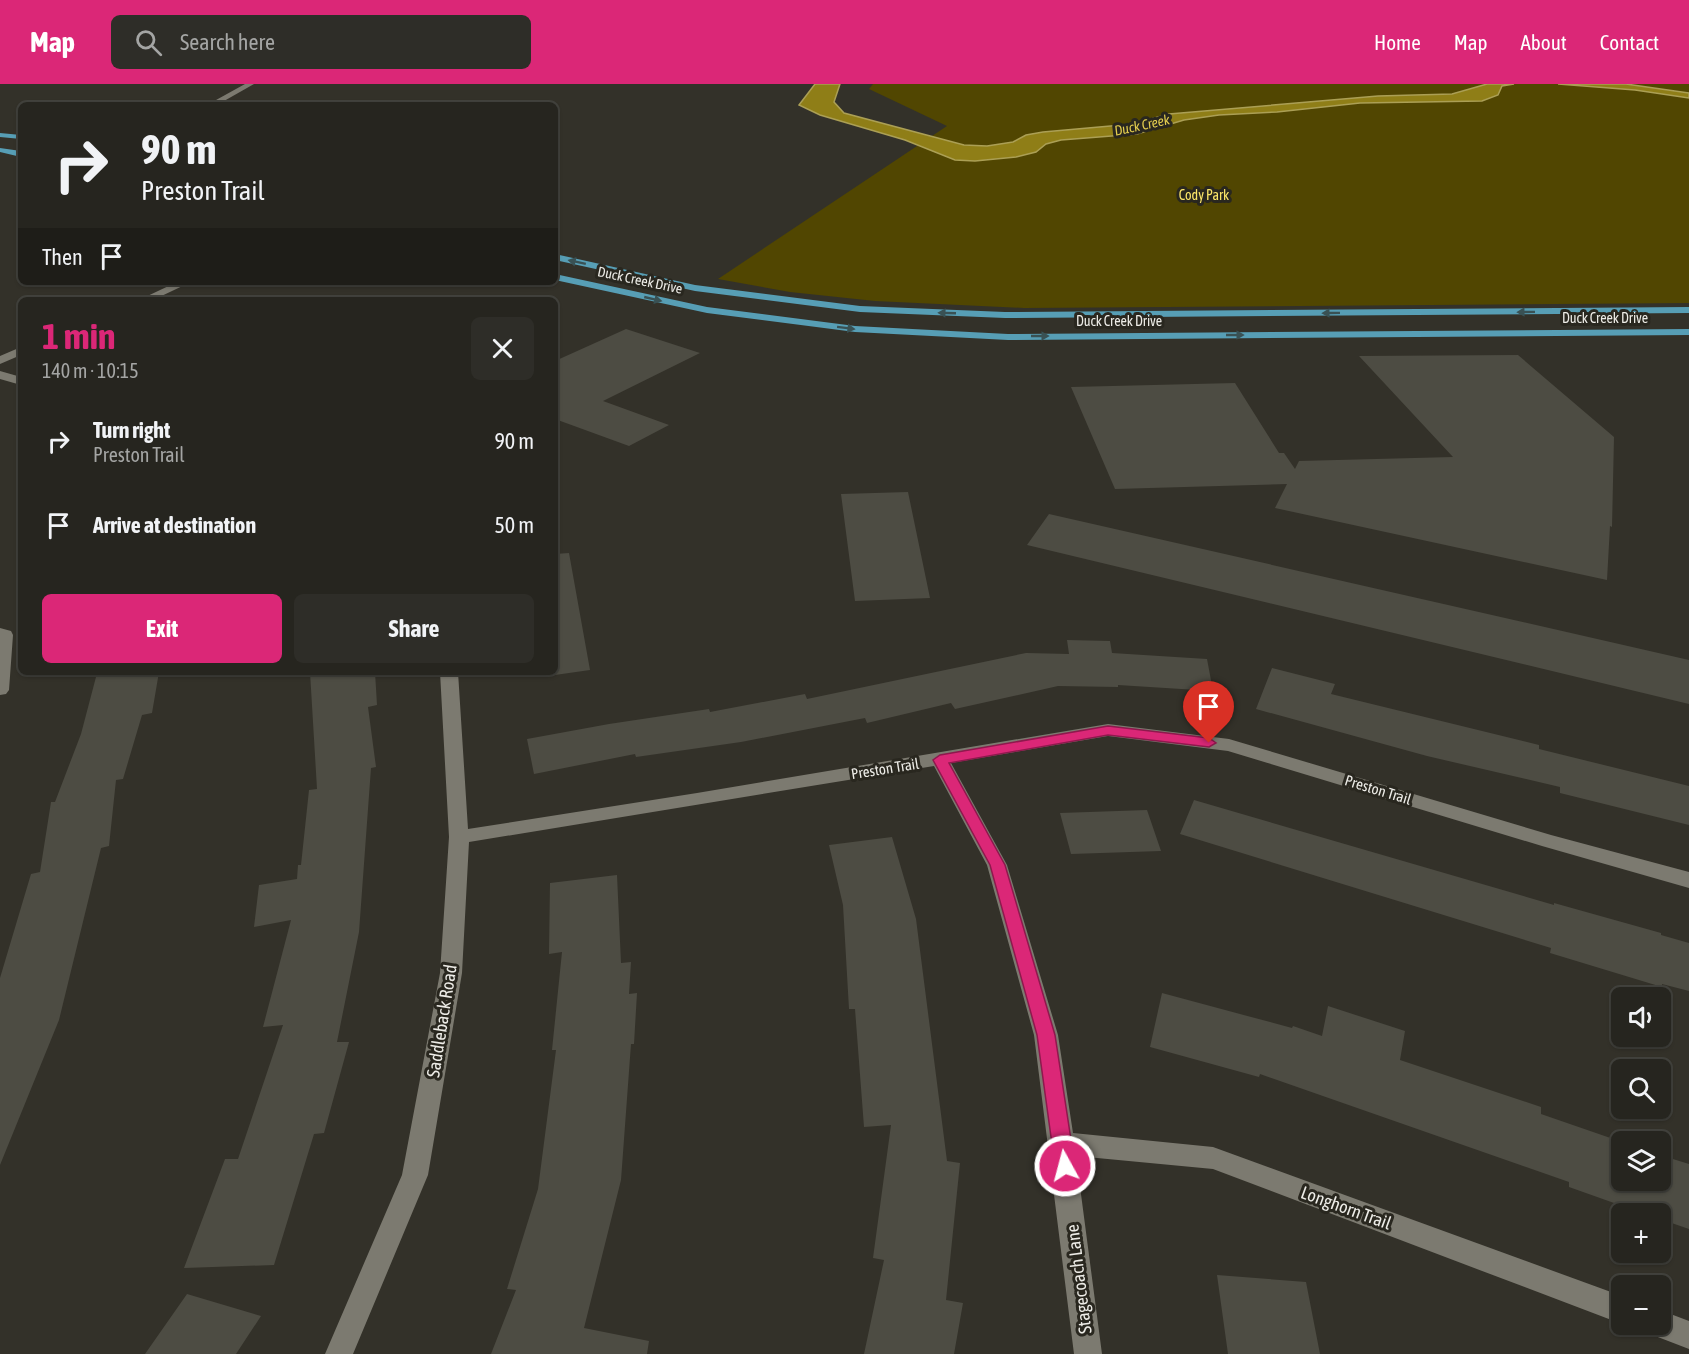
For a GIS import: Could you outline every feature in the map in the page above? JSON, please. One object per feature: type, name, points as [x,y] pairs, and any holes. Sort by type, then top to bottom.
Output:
[{"type":"main road","points":[[0,135],[18,137]]},
{"type":"main road","points":[[0,150],[18,153]]},
{"type":"main road","name":"Duck Creek Drive","points":[[558,258],[695,288],[860,309],[1005,315],[1689,310]]},
{"type":"main road","points":[[616,290],[640,276]]},
{"type":"main road","name":"Duck Creek Drive","points":[[558,278],[707,310],[855,329],[1008,336],[1689,332]]},
{"type":"main road","points":[[1005,315],[1008,336]]},
{"type":"street","points":[[217,102],[250,84]]},
{"type":"street","points":[[151,297],[179,285]]},
{"type":"street","points":[[0,360],[18,352]]},
{"type":"street","points":[[0,375],[18,380]]},
{"type":"street","points":[[0,633],[5,635],[0,690]]},
{"type":"street","name":"Saddleback Road","points":[[339,1354],[415,1175],[451,973],[459,837],[448,675]]},
{"type":"street","name":"Preston Trail","points":[[459,837],[940,760],[1108,730],[1229,745],[1549,842],[1689,880]]},
{"type":"street","name":"Stagecoach Lane","points":[[940,760],[997,865],[1046,1035],[1088,1354]]},
{"type":"street","name":"Longhorn Trail","points":[[1062,1143],[1213,1158],[1611,1306]]},
{"type":"street","points":[[1671,1328],[1689,1335]]},
{"type":"green space","name":"Cody Park","points":[[873,84],[1689,84],[1689,303],[1024,308],[875,301],[790,292],[718,279],[947,126],[869,89]]},
{"type":"water","name":"Duck Creek","points":[[815,84],[840,84],[834,102],[844,113],[964,145],[987,146],[1013,142],[1026,135],[1043,132],[1133,124],[1169,114],[1378,96],[1452,94],[1487,84],[1514,84],[1502,86],[1498,95],[1482,101],[1360,103],[1277,112],[1219,115],[1184,120],[1137,134],[1061,140],[1046,144],[1036,152],[1016,157],[975,161],[955,160],[905,140],[820,115],[799,105]]},
{"type":"water","points":[[1558,84],[1626,84],[1689,93],[1689,98],[1635,90]]},
{"type":"building","points":[[626,329],[700,353],[603,401],[669,425],[629,446],[558,420],[558,360]]},
{"type":"building","points":[[1518,355],[1614,437],[1612,527],[1610,526],[1607,580],[1275,508],[1287,484],[1115,489],[1071,387],[1235,383],[1279,453],[1284,453],[1295,469],[1299,461],[1453,457],[1359,356]]},
{"type":"building","points":[[908,492],[930,598],[855,601],[841,494]]},
{"type":"building","points":[[1049,514],[1689,660],[1689,704],[1027,545]]},
{"type":"building","points":[[569,553],[590,670],[558,675],[558,554]]},
{"type":"building","points":[[1067,640],[1110,641],[1112,653],[1207,659],[1213,691],[1118,685],[1118,687],[1058,686],[955,709],[951,703],[867,723],[865,718],[741,742],[636,757],[635,754],[534,774],[527,739],[709,709],[710,712],[805,694],[807,699],[1026,653],[1069,654]]},
{"type":"building","points":[[1272,668],[1335,684],[1331,694],[1539,745],[1539,749],[1689,786],[1689,825],[1560,793],[1560,787],[1427,756],[1256,709]]},
{"type":"building","points":[[158,675],[152,713],[142,715],[123,779],[116,780],[109,846],[101,848],[59,1020],[0,1165],[0,978],[31,874],[40,872],[51,802],[55,802],[81,734],[96,677]]},
{"type":"building","points":[[310,675],[375,675],[377,705],[368,707],[376,767],[371,768],[359,932],[337,1042],[349,1042],[324,1133],[314,1134],[274,1265],[184,1268],[225,1159],[238,1159],[283,1025],[263,1027],[291,920],[254,927],[259,885],[297,879],[298,865],[301,865],[309,790],[317,789]]},
{"type":"building","points":[[1194,800],[1554,905],[1554,903],[1661,933],[1661,935],[1689,943],[1689,991],[1662,984],[1662,987],[1550,953],[1551,948],[1180,834]]},
{"type":"building","points":[[1147,810],[1161,851],[1071,854],[1060,813]]},
{"type":"building","points":[[892,837],[916,919],[947,1161],[960,1163],[946,1300],[963,1303],[954,1354],[864,1354],[884,1260],[873,1258],[891,1125],[864,1127],[855,1009],[849,1009],[843,905],[829,845]]},
{"type":"building","points":[[617,875],[621,963],[631,962],[629,994],[637,993],[634,1044],[631,1044],[621,1180],[584,1328],[649,1341],[647,1354],[491,1354],[516,1290],[507,1289],[538,1189],[556,1050],[552,1050],[562,952],[549,954],[550,883]]},
{"type":"building","points":[[1162,993],[1292,1028],[1293,1026],[1322,1036],[1328,1006],[1405,1031],[1400,1060],[1541,1107],[1541,1114],[1611,1138],[1611,1191],[1671,1191],[1671,1158],[1689,1164],[1689,1229],[1671,1223],[1671,1203],[1614,1203],[1569,1187],[1569,1182],[1260,1074],[1259,1077],[1150,1047]]},
{"type":"building","points":[[1217,1275],[1306,1282],[1320,1354],[1228,1354]]},
{"type":"building","points":[[187,1294],[261,1316],[236,1354],[145,1354]]},
{"type":"route","points":[[1065,1166],[1046,1035],[997,865],[940,760],[1108,730],[1209,743]]}]
